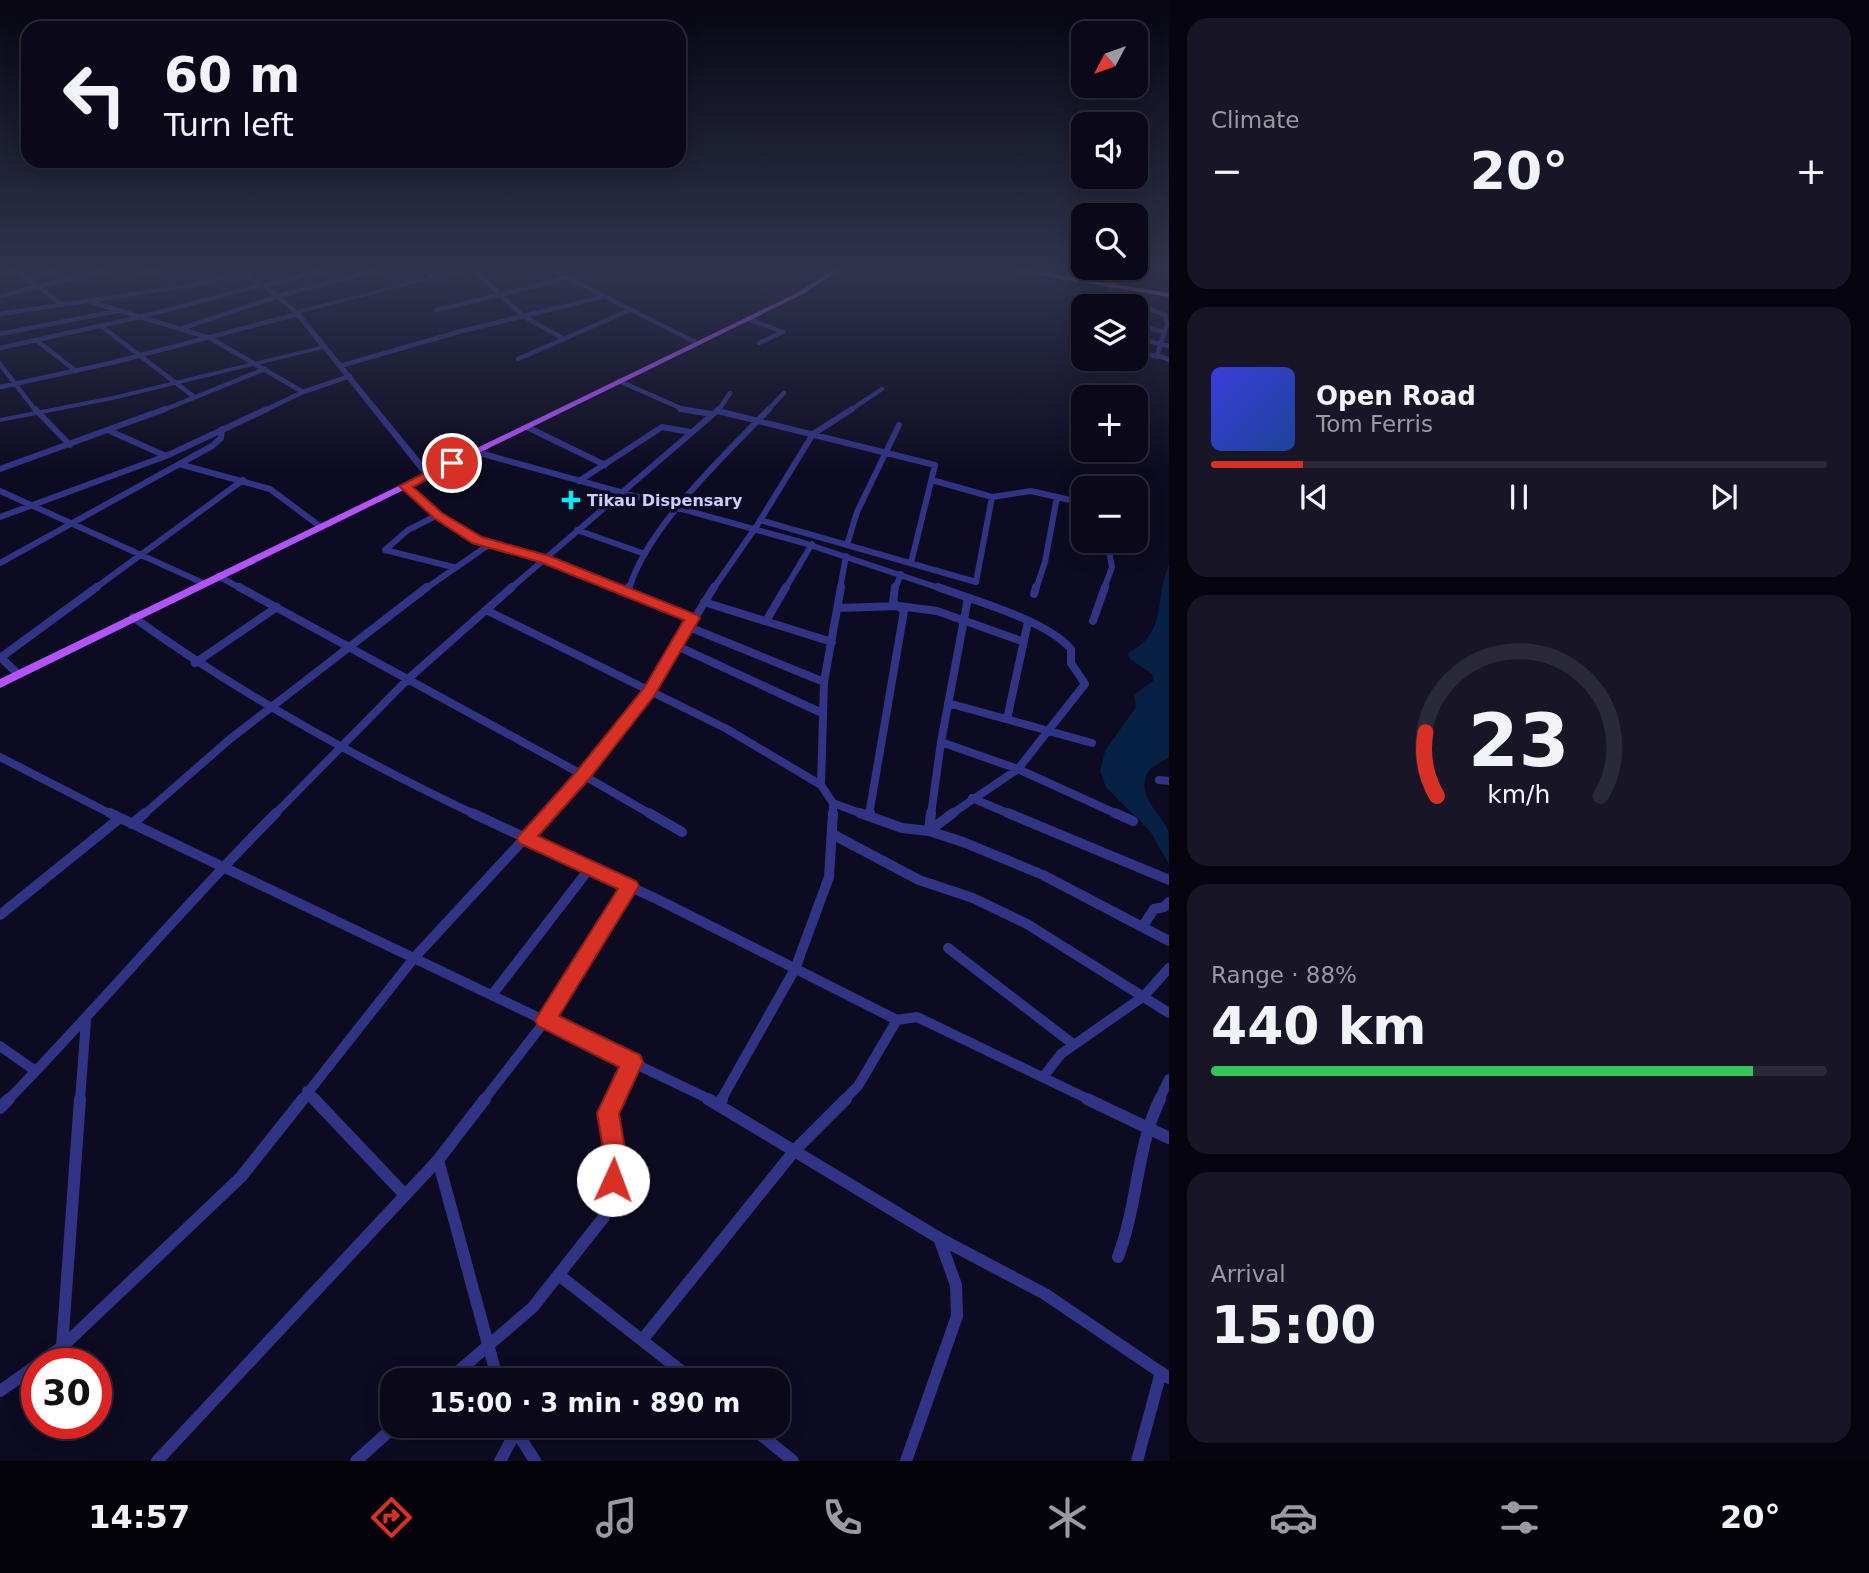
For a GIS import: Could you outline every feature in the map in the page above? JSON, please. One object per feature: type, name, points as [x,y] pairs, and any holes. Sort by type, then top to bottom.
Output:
[{"type":"main road","points":[[0,684],[709,337]]},
{"type":"street","points":[[0,348],[49,337]]},
{"type":"street","points":[[116,337],[193,396]]},
{"type":"street","points":[[316,337],[428,475]]},
{"type":"street","points":[[340,366],[445,337]]},
{"type":"street","points":[[519,359],[568,337]]},
{"type":"street","points":[[685,337],[697,343]]},
{"type":"street","points":[[759,343],[772,337]]},
{"type":"street","points":[[1158,357],[1162,337]]},
{"type":"street","points":[[0,387],[210,338],[303,392]]},
{"type":"street","points":[[36,340],[76,371]]},
{"type":"street","points":[[1148,341],[1169,346]]},
{"type":"street","points":[[0,420],[177,383],[324,347]]},
{"type":"street","points":[[1148,354],[1169,360]]},
{"type":"street","points":[[0,364],[38,413],[70,445]]},
{"type":"street","points":[[0,469],[110,430],[265,369]]},
{"type":"street","points":[[0,517],[166,456],[303,392],[350,376]]},
{"type":"street","points":[[619,382],[684,410],[715,412],[759,421],[935,465],[911,563]]},
{"type":"street","points":[[62,1347],[241,1177],[414,958],[583,775],[649,692],[704,601],[758,524],[813,434],[882,389]]},
{"type":"street","points":[[0,1108],[34,1070],[86,1020],[222,867],[408,679],[619,492],[715,412],[730,393]]},
{"type":"street","points":[[628,592],[630,574],[678,508],[784,393]]},
{"type":"street","points":[[847,545],[857,512],[899,425]]},
{"type":"street","points":[[527,427],[604,464]]},
{"type":"street","points":[[579,481],[662,427],[690,432]]},
{"type":"street","points":[[0,563],[217,442],[222,429]]},
{"type":"street","points":[[110,430],[166,456]]},
{"type":"street","points":[[476,452],[678,508],[847,545],[976,582],[992,498]]},
{"type":"street","points":[[178,464],[270,489],[321,527]]},
{"type":"street","points":[[18,674],[0,658],[145,555],[243,480]]},
{"type":"street","points":[[932,480],[992,498],[1031,491],[1071,500]]},
{"type":"street","points":[[405,486],[438,515],[466,534],[490,544],[544,559],[628,592],[824,682]]},
{"type":"street","points":[[0,491],[203,583]]},
{"type":"street","points":[[1034,593],[1045,562],[1057,497]]},
{"type":"street","points":[[438,515],[408,530],[385,550],[453,567]]},
{"type":"street","points":[[758,524],[968,598],[1028,622],[1067,643],[1071,649],[1069,657],[1073,668],[1085,684],[1018,769],[972,798],[929,831]]},
{"type":"street","points":[[577,530],[645,554]]},
{"type":"street","points":[[132,824],[230,739],[453,567],[490,544]]},
{"type":"street","points":[[766,621],[812,544]]},
{"type":"street","points":[[1093,621],[1112,566],[1109,553]]},
{"type":"street","points":[[821,785],[824,682],[846,556]]},
{"type":"street","points":[[869,816],[904,611],[893,602],[892,595],[901,574]]},
{"type":"street","points":[[218,576],[682,832]]},
{"type":"street","points":[[929,831],[948,703],[968,598]]},
{"type":"street","points":[[704,601],[832,642]]},
{"type":"street","points":[[838,608],[899,606],[937,611],[1024,642]]},
{"type":"street","points":[[195,663],[277,607]]},
{"type":"street","points":[[486,610],[727,729],[821,785],[833,803],[829,877],[795,969],[719,1104]]},
{"type":"street","points":[[133,617],[195,663],[340,746],[525,838],[630,886],[897,1020],[917,1017],[1169,1138]]},
{"type":"street","points":[[1007,719],[1028,622]]},
{"type":"street","points":[[677,646],[822,713]]},
{"type":"street","points":[[948,703],[1092,743]]},
{"type":"street","points":[[942,742],[1018,769],[1133,821]]},
{"type":"street","points":[[0,757],[132,824],[719,1104],[939,1238],[1045,1294],[1165,1375],[1137,1461]]},
{"type":"street","points":[[972,798],[1169,880]]},
{"type":"street","points":[[833,803],[915,831],[929,831],[1043,876],[1169,941]]},
{"type":"street","points":[[0,915],[120,818]]},
{"type":"street","points":[[832,834],[919,880],[973,898],[1008,914],[1169,1013]]},
{"type":"street","points":[[492,995],[590,868]]},
{"type":"street","points":[[156,1461],[438,1160],[546,1020],[630,886]]},
{"type":"street","points":[[1143,926],[1154,909],[1164,907],[1169,902]]},
{"type":"street","points":[[948,948],[1073,1044]]},
{"type":"street","points":[[1044,1076],[1073,1044],[1144,996],[1169,968]]},
{"type":"street","points":[[62,1347],[86,1020]]},
{"type":"street","points":[[643,1339],[794,1150],[858,1086],[897,1020]]},
{"type":"street","points":[[0,1046],[34,1070]]},
{"type":"street","points":[[462,1368],[517,1323],[560,1276],[604,1217],[611,1201],[616,1160],[608,1113],[633,1062]]},
{"type":"street","points":[[1118,1256],[1130,1225],[1147,1126],[1169,1079]]},
{"type":"street","points":[[307,1091],[405,1195]]},
{"type":"street","points":[[438,1160],[494,1368]]},
{"type":"street","points":[[906,1461],[957,1316],[958,1300],[954,1274],[939,1238]]},
{"type":"street","points":[[560,1276],[598,1309],[643,1339],[678,1368]]},
{"type":"street","points":[[0,1391],[21,1376]]},
{"type":"street","points":[[356,1461],[382,1438]]},
{"type":"street","points":[[500,1461],[510,1438]]},
{"type":"street","points":[[520,1438],[535,1461]]},
{"type":"street","points":[[765,1438],[793,1461]]},
{"type":"water","points":[[1169,565],[1169,757],[1150,769],[1144,786],[1149,801],[1168,830],[1169,864],[1150,831],[1106,787],[1100,771],[1105,751],[1136,707],[1134,695],[1154,680],[1152,674],[1129,658],[1128,653],[1141,645],[1155,626]]},
{"type":"place","name":"Tikau Dispensary","points":[[571,500]]},
{"type":"route","points":[[452,463],[405,486],[438,515],[477,540],[544,559],[692,618],[649,692],[583,775],[525,838],[630,886],[546,1020],[633,1062],[611,1102],[608,1113],[616,1160],[613,1180]]}]
